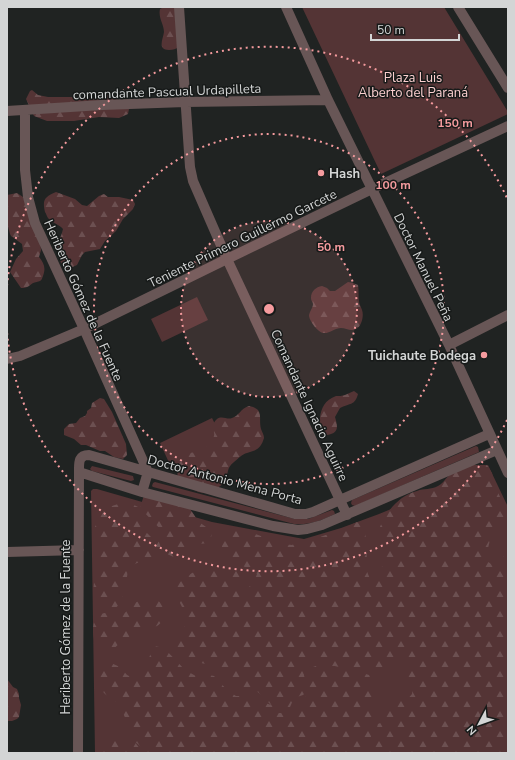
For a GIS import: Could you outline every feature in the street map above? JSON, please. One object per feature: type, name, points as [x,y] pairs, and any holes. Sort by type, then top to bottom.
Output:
[{"type":"street","name":"Comandante Ignacio Aguirre","points":[[179,7],[190,167],[193,181],[227,259],[347,515]]},
{"type":"street","name":"Doctor Manuel Peña","points":[[286,7],[328,100],[449,345],[508,473]]},
{"type":"street","points":[[458,7],[508,88]]},
{"type":"street","name":"comandante Pascual Urdapilleta","points":[[7,111],[185,102],[328,100]]},
{"type":"street","name":"Heriberto Gómez de la Fuente","points":[[25,110],[25,170],[28,197],[35,223],[148,472]]},
{"type":"street","name":"Teniente Primero Guillermo Garcete","points":[[7,359],[20,356],[84,329],[372,189],[508,126]]},
{"type":"street","points":[[449,345],[508,315]]},
{"type":"street","name":"Doctor Antonio Mena Porta","points":[[84,455],[89,455],[295,514],[306,514],[489,434]]},
{"type":"street","points":[[79,472],[142,492],[273,526],[298,530],[322,525],[347,515],[497,450]]},
{"type":"street","name":"Heriberto Gómez de la Fuente","points":[[78,753],[79,462],[84,455]]},
{"type":"street","points":[[142,492],[148,472]]},
{"type":"street","points":[[7,552],[79,550]]},
{"type":"green space","points":[[164,7],[175,7],[179,47],[173,50],[165,50],[162,46],[164,32],[160,18],[160,9]]},
{"type":"green space","name":"Plaza Luis Alberto del Paraná","points":[[302,7],[444,7],[508,114],[381,174]]},
{"type":"green space","points":[[32,90],[38,95],[48,97],[75,97],[86,99],[106,94],[124,102],[129,109],[128,114],[119,118],[99,117],[74,121],[47,121],[34,116],[33,114],[26,99]]},
{"type":"green space","points":[[56,192],[75,199],[82,205],[87,206],[99,196],[104,194],[108,197],[119,197],[133,200],[135,204],[133,209],[123,219],[116,231],[105,241],[100,249],[85,252],[77,265],[68,269],[62,264],[57,254],[57,246],[63,229],[48,218],[44,208],[45,199],[49,195]]},
{"type":"green space","points":[[17,193],[23,197],[40,241],[41,250],[39,257],[44,268],[41,281],[23,288],[21,288],[10,272],[16,259],[23,251],[22,244],[11,236],[7,223],[7,195]]},
{"type":"green space","points":[[348,282],[358,285],[359,302],[363,315],[360,325],[354,330],[341,328],[328,333],[321,332],[313,324],[309,316],[313,306],[311,296],[313,291],[322,286],[330,291],[335,291]]},
{"type":"green space","points":[[197,297],[208,320],[162,342],[151,319]]},
{"type":"green space","points":[[354,391],[358,394],[357,398],[351,404],[340,408],[335,417],[337,429],[334,433],[327,435],[322,429],[320,423],[324,405],[336,396],[342,396]]},
{"type":"green space","points":[[100,398],[104,399],[112,412],[126,444],[127,455],[123,459],[114,457],[105,451],[100,451],[86,445],[81,445],[74,439],[64,435],[64,429],[69,424],[76,423],[80,418],[85,416],[87,411],[91,408],[92,403]]},
{"type":"green space","points":[[249,406],[257,409],[260,414],[260,425],[264,438],[259,448],[243,454],[231,464],[224,482],[210,492],[205,493],[196,491],[178,478],[177,470],[183,457],[190,453],[200,451],[212,440],[214,436],[214,422],[221,417],[234,417]]},
{"type":"green space","points":[[212,418],[224,442],[171,467],[160,443]]},
{"type":"green space","points":[[476,446],[478,447],[479,452],[355,506],[351,503],[352,500]]},
{"type":"green space","points":[[467,465],[487,465],[492,473],[494,483],[506,511],[508,520],[492,532],[485,560],[493,565],[502,562],[506,544],[508,544],[508,753],[367,753],[370,752],[375,744],[375,734],[378,724],[387,720],[384,711],[387,701],[396,699],[406,701],[412,694],[413,685],[408,676],[407,667],[402,659],[393,661],[378,673],[356,671],[369,675],[373,684],[373,694],[370,704],[374,714],[375,723],[371,732],[371,742],[365,749],[357,753],[149,753],[134,741],[142,753],[96,753],[104,745],[112,741],[132,739],[127,731],[127,722],[121,705],[105,694],[95,683],[102,666],[111,663],[120,667],[127,675],[136,679],[143,672],[154,646],[164,648],[185,670],[194,675],[204,674],[214,676],[228,691],[236,696],[246,696],[271,705],[251,687],[240,688],[232,685],[220,669],[201,663],[191,666],[177,652],[174,629],[184,627],[188,619],[175,593],[177,584],[192,573],[202,569],[222,571],[231,567],[241,569],[242,580],[238,588],[247,589],[254,582],[257,574],[249,568],[231,563],[225,556],[219,538],[225,531],[234,529],[244,530],[283,544],[292,545],[300,541],[320,537],[340,530],[357,522],[365,528],[367,560],[366,569],[370,579],[379,576],[385,557],[387,547],[379,529],[389,511],[398,501],[410,493],[438,486],[449,475]],"holes":[[[303,659],[322,661],[331,666],[339,666],[326,669],[316,666],[307,669],[311,678],[309,687],[304,674]],[[309,689],[303,702],[288,713],[278,713],[273,706],[281,709],[290,707],[294,698],[303,695]]]},
{"type":"green space","points":[[488,465],[508,507],[508,753],[95,753],[91,491],[93,489],[212,522],[304,539],[341,528],[379,514],[430,493]]},
{"type":"green space","points":[[92,466],[133,476],[134,480],[131,481],[92,471],[90,469]]},
{"type":"green space","points":[[155,482],[295,519],[308,519],[332,510],[335,514],[315,522],[294,524],[153,487],[153,483]]},
{"type":"green space","points":[[144,495],[188,506],[199,522],[212,534],[209,543],[199,544],[185,556],[176,558],[167,554],[165,534],[142,510],[146,522],[145,531],[159,542],[162,551],[156,559],[137,563],[128,568],[126,586],[120,604],[113,610],[95,602],[93,593],[94,583],[101,575],[102,565],[98,556],[95,527],[103,509],[121,503],[132,504],[140,508]]},
{"type":"green space","points":[[147,599],[154,599],[163,605],[165,614],[160,624],[153,627],[141,628],[138,631],[141,635],[126,638],[112,650],[107,651],[98,648],[94,639],[93,631],[95,619],[98,616],[105,613],[124,613],[126,612],[127,607]]},
{"type":"green space","points":[[7,679],[13,687],[17,689],[21,705],[19,717],[12,721],[7,721]]},
{"type":"place","name":"Hash","points":[[321,173]]},
{"type":"place","name":"Tuichaute Bodega","points":[[484,355]]}]
